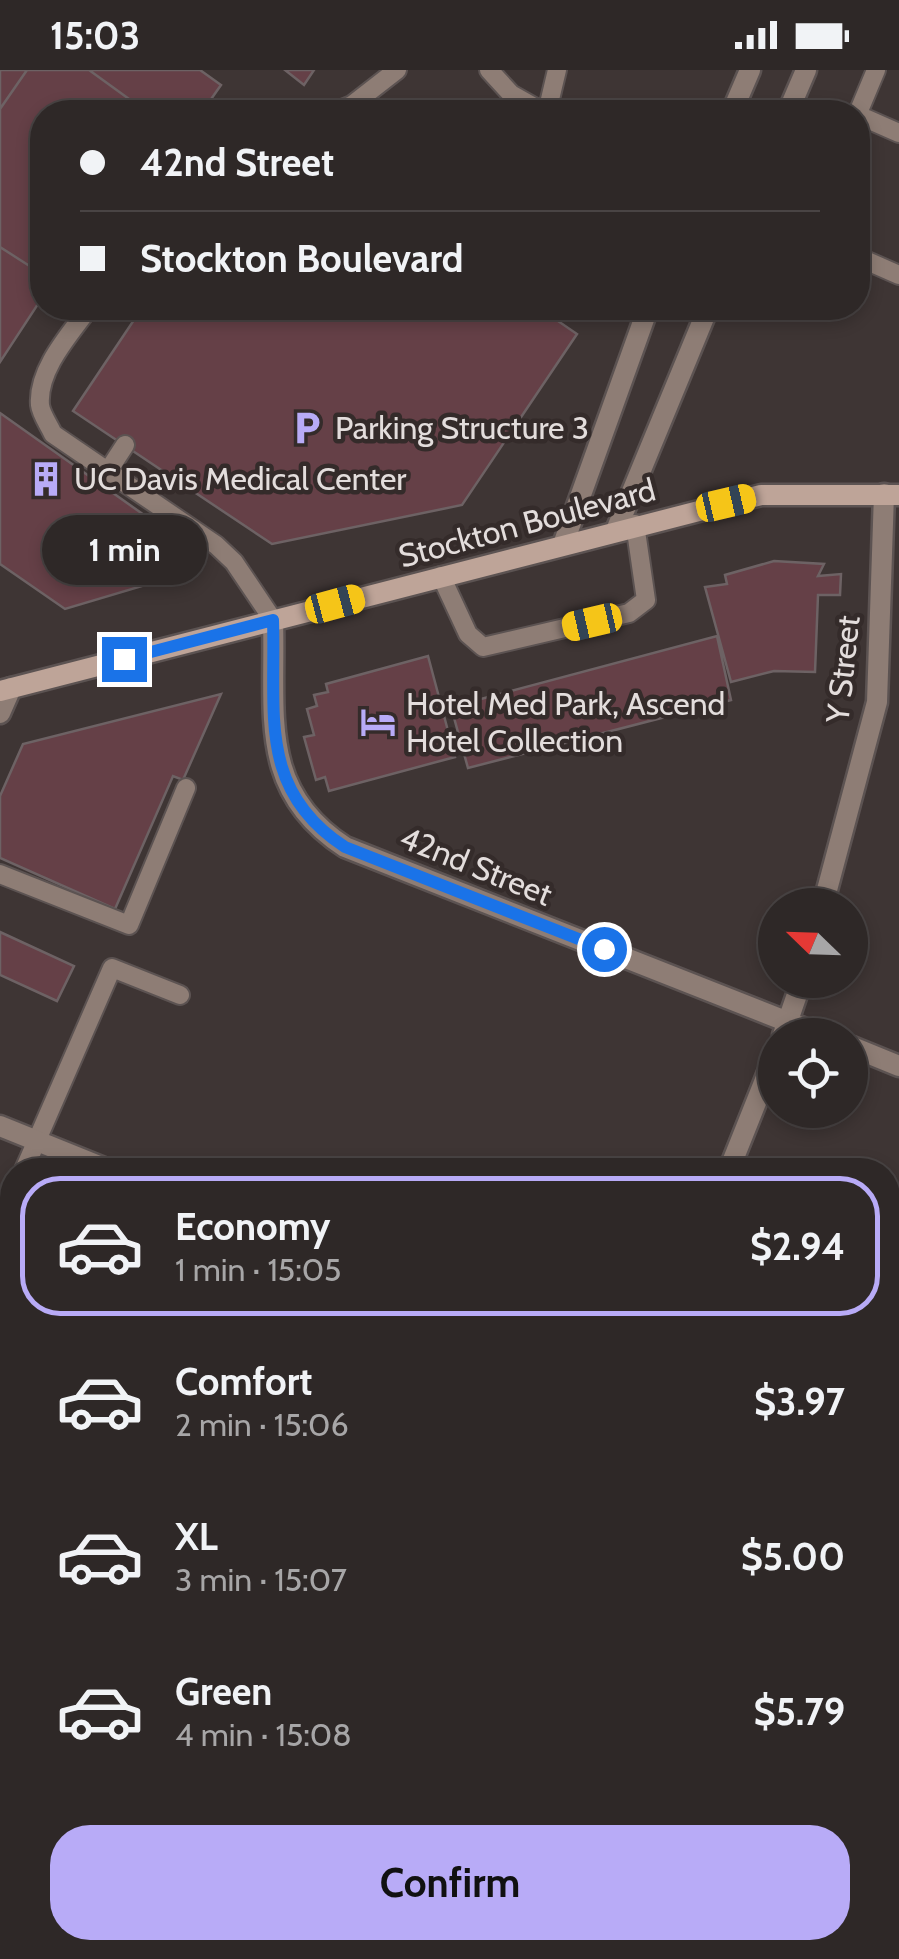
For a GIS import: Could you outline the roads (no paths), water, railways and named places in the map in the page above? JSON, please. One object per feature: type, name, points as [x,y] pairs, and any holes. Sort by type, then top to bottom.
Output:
[{"type":"main road","name":"Stockton Boulevard","points":[[6,689],[626,526],[761,495],[891,494]]},
{"type":"street","points":[[737,100],[750,70]]},
{"type":"street","points":[[793,100],[806,70]]},
{"type":"street","points":[[564,542],[644,320]]},
{"type":"street","points":[[626,526],[703,320]]},
{"type":"street","name":"Y Street","points":[[828,888],[877,702],[891,494]]},
{"type":"street","name":"42nd Street","points":[[273,620],[274,744],[289,790],[318,829],[364,854],[761,1018]]},
{"type":"street","points":[[0,713],[6,689]]},
{"type":"street","points":[[868,1053],[899,1066]]},
{"type":"street","points":[[734,1158],[758,1097]]},
{"type":"street","points":[[0,1126],[79,1158]]},
{"type":"lane","points":[[358,100],[397,70]]},
{"type":"lane","points":[[490,70],[511,94],[522,100]]},
{"type":"lane","points":[[548,100],[557,70]]},
{"type":"lane","points":[[864,100],[876,70]]},
{"type":"lane","points":[[870,120],[899,133]]},
{"type":"lane","points":[[870,263],[899,274]]},
{"type":"lane","points":[[80,320],[58,351],[43,385],[40,407],[53,434],[216,545],[234,562],[273,620]]},
{"type":"lane","points":[[108,470],[125,445]]},
{"type":"lane","points":[[440,576],[468,634],[483,647],[629,614],[646,600],[626,526]]},
{"type":"lane","points":[[0,874],[128,926],[186,788]]},
{"type":"lane","points":[[29,1158],[112,968],[180,995]]},
{"type":"place","name":"Parking Structure 3","points":[[307,428]]},
{"type":"place","name":"UC Davis Medical Center","points":[[46,479]]},
{"type":"place","name":"Hotel Med Park, Ascend Hotel Collection","points":[[378,722]]}]
